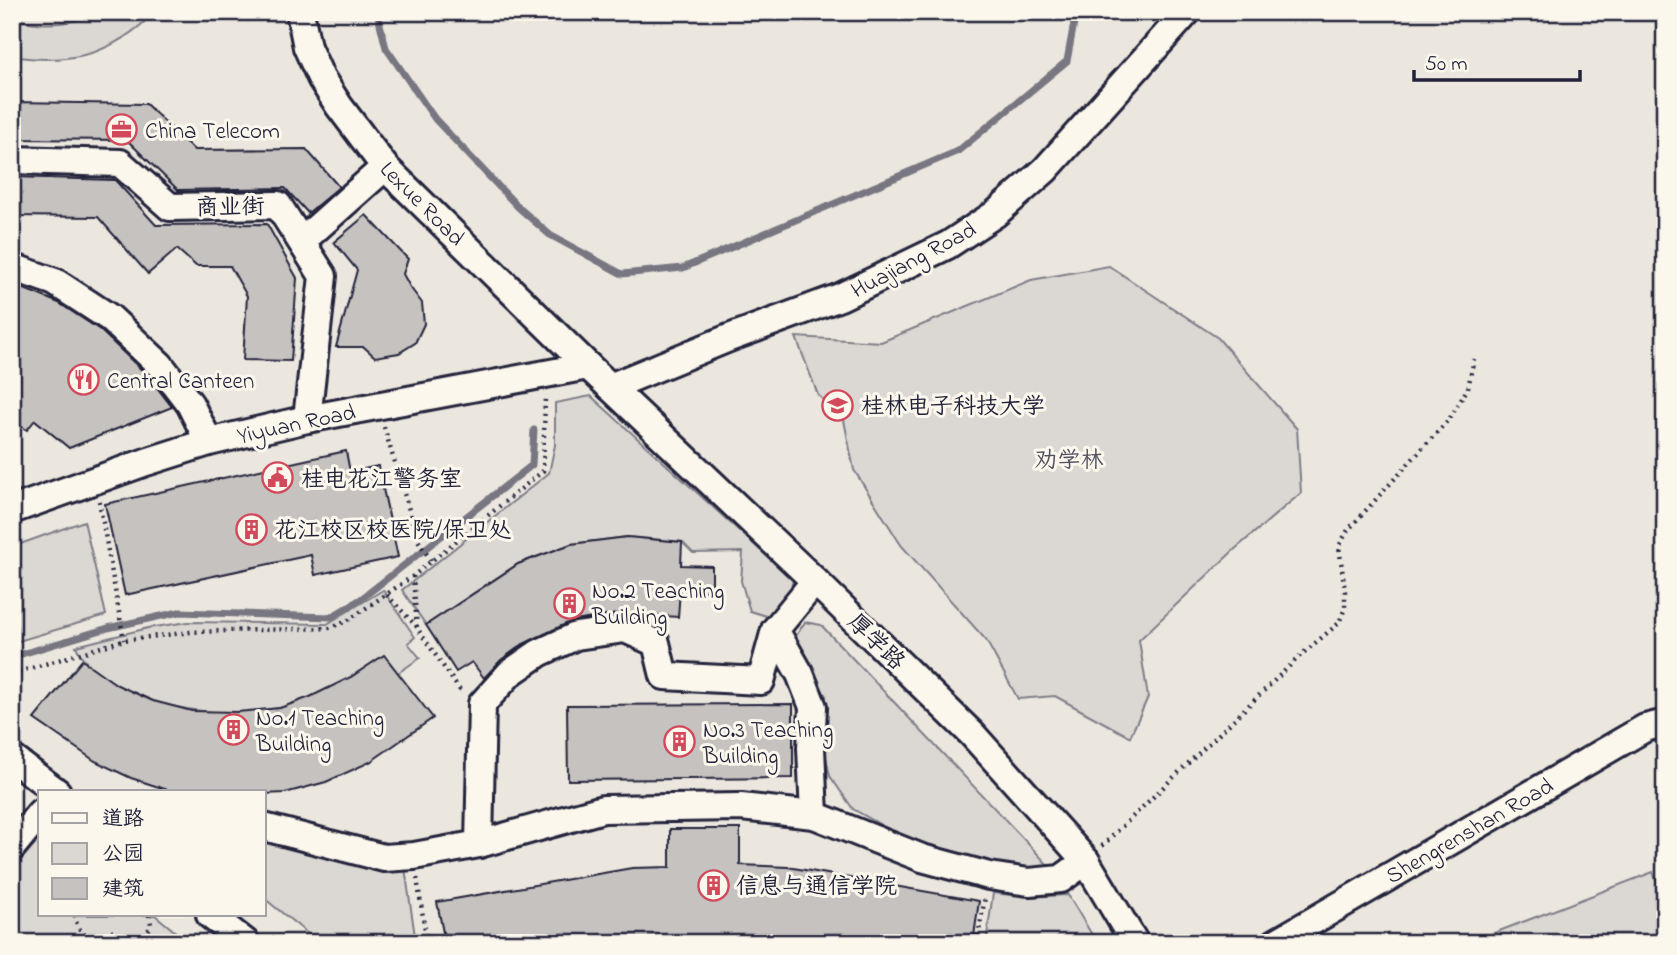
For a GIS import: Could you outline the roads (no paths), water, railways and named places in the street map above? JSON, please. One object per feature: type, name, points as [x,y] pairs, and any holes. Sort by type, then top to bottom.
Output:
[{"type":"street","name":"Lexue Road","points":[[300,12],[307,47],[321,78],[385,167],[588,366]]},
{"type":"street","name":"Huajiang Road","points":[[610,387],[729,338],[840,297],[948,245],[977,227],[1045,170],[1186,12]]},
{"type":"street","name":"商业街","points":[[12,160],[120,163],[170,207],[278,205],[323,276],[307,419]]},
{"type":"street","points":[[302,241],[385,167]]},
{"type":"street","points":[[12,267],[55,282],[110,318],[160,365],[190,404],[209,442]]},
{"type":"street","name":"厚学路","points":[[588,366],[972,734],[1086,861],[1135,943]]},
{"type":"street","name":"Yiyuan Road","points":[[12,510],[209,442],[307,419],[588,366]]},
{"type":"street","points":[[479,844],[481,704],[510,673],[539,653],[576,636],[625,629],[656,643],[664,676],[761,681],[775,630],[815,581]]},
{"type":"street","points":[[775,630],[800,674],[813,707],[811,748],[814,815]]},
{"type":"street","name":"Shengrenshan Road","points":[[1275,943],[1645,728],[1665,723]]},
{"type":"street","points":[[12,758],[55,790]]},
{"type":"street","points":[[266,828],[384,858],[414,856],[479,844],[603,809],[741,807],[814,815],[922,858],[989,876],[1029,882],[1061,879],[1086,861]]},
{"type":"street","points":[[12,847],[38,815]]},
{"type":"street","points":[[211,916],[246,943]]},
{"type":"waterway","points":[[377,12],[386,48],[435,119],[518,207],[550,235],[622,274],[683,268],[958,151],[1067,61],[1076,12]]},
{"type":"waterway","points":[[12,657],[108,628],[179,612],[331,617],[361,599],[532,465],[534,430]]},
{"type":"place","name":"China Telecom","points":[[122,130]]},
{"type":"place","name":"Central Canteen","points":[[84,380]]},
{"type":"place","name":"桂林电子科技大学","points":[[838,405]]},
{"type":"place","name":"桂电花江警务室","points":[[278,478]]},
{"type":"place","name":"花江校区校医院/保卫处","points":[[251,529]]},
{"type":"place","name":"No.2 Teaching Building","points":[[569,603]]},
{"type":"place","name":"No.1 Teaching Building","points":[[233,730]]},
{"type":"place","name":"No.3 Teaching Building","points":[[680,742]]},
{"type":"place","name":"信息与通信学院","points":[[713,885]]},
{"type":"park label","name":"劝学林","points":[[1069,459]]}]
